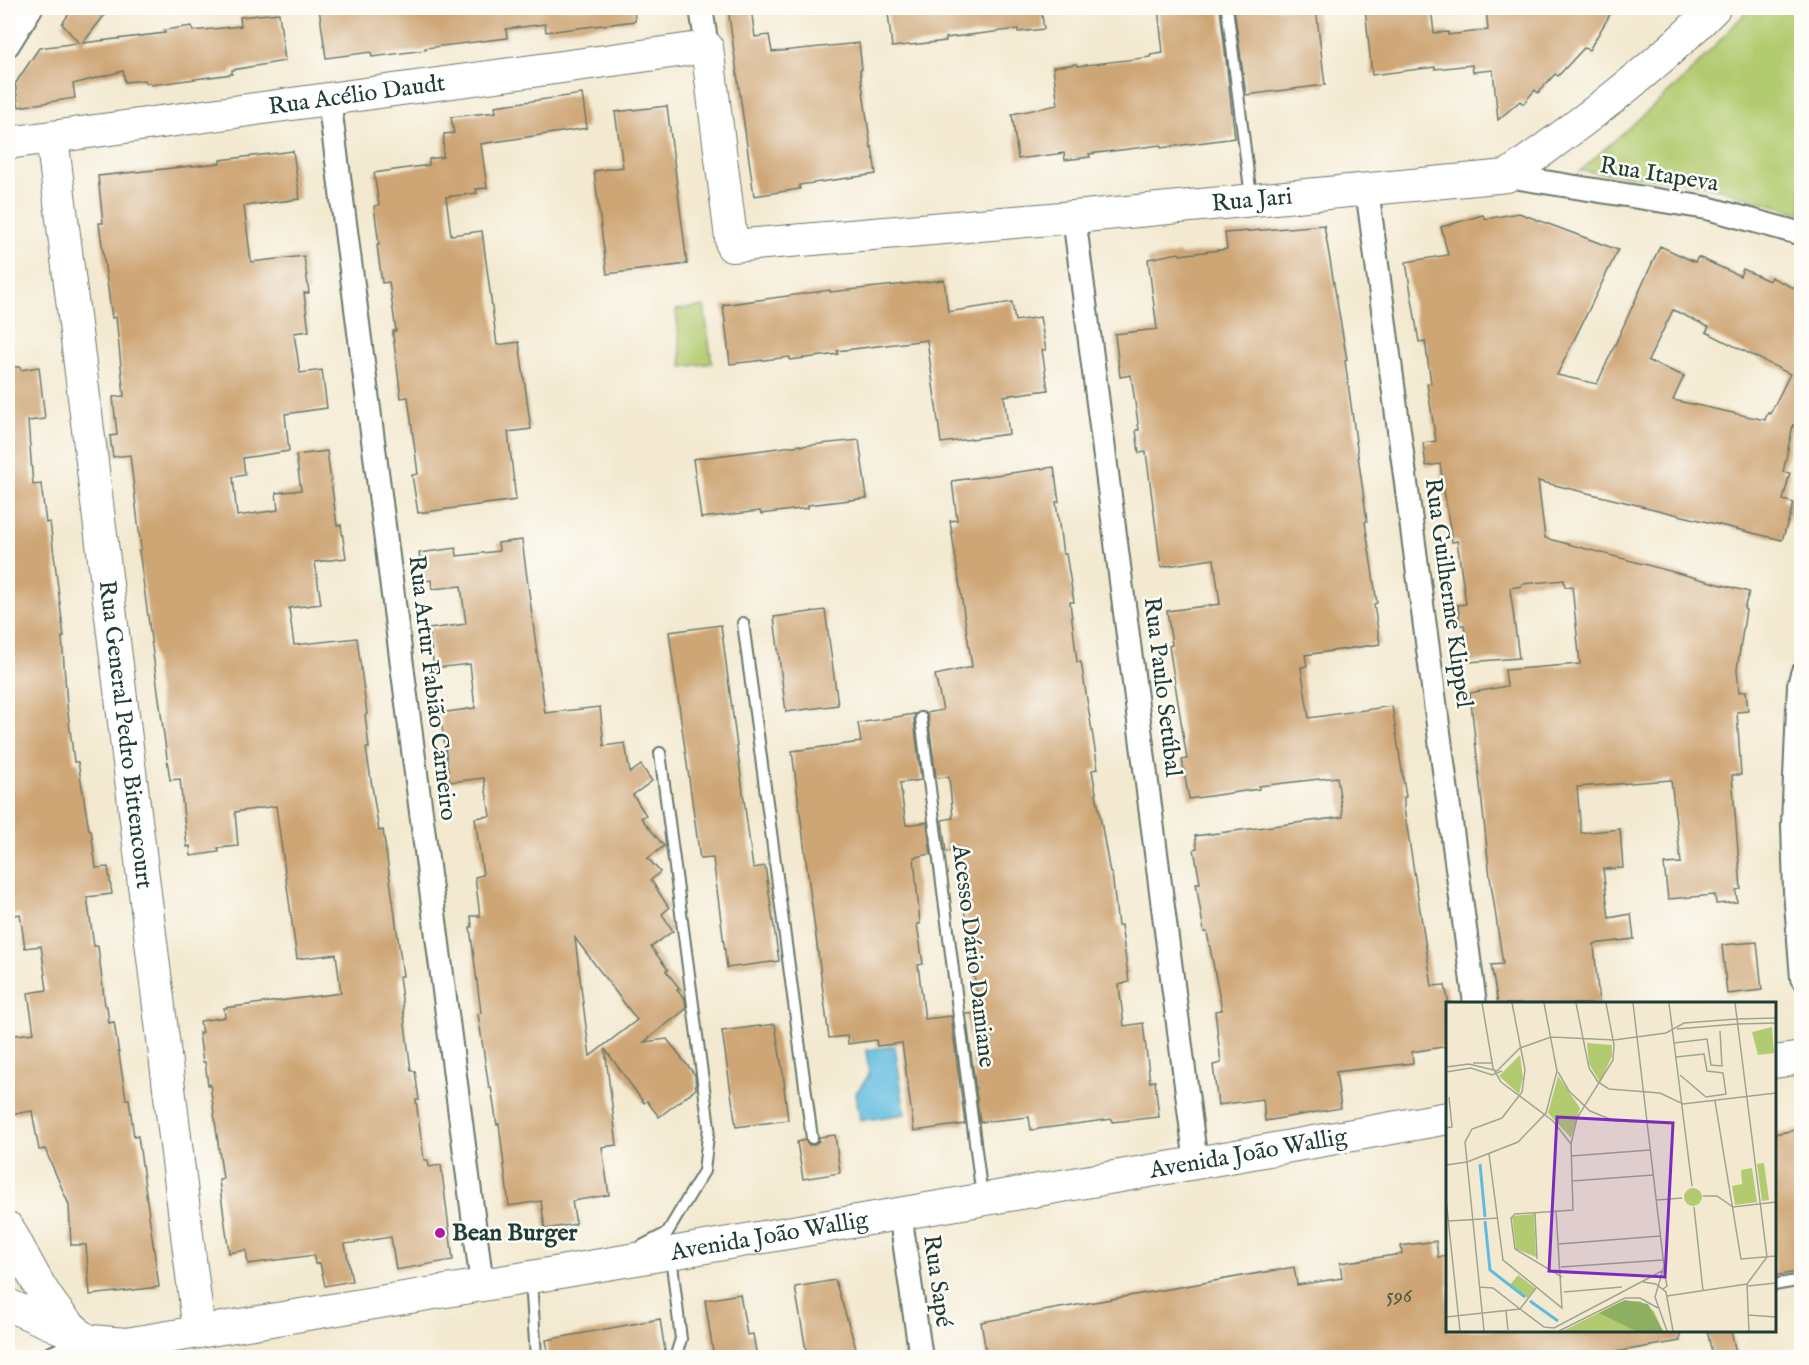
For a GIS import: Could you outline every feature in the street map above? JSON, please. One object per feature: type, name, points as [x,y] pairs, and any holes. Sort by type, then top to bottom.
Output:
[{"type":"street","points":[[8,45],[31,8]]},
{"type":"street","points":[[702,8],[707,47]]},
{"type":"street","name":"Rua Jari","points":[[707,47],[732,246],[1074,217],[1507,176],[1554,143],[1624,88],[1714,8]]},
{"type":"street","name":"Rua Acélio Daudt","points":[[8,143],[707,47]]},
{"type":"street","name":"Rua Artur Fabião Carneiro","points":[[329,99],[482,1285]]},
{"type":"street","name":"Rua General Pedro Bittencourt","points":[[52,137],[199,1332]]},
{"type":"street","name":"Rua Itapeva","points":[[1507,176],[1707,208],[1802,234]]},
{"type":"street","name":"Rua Guilherme Klippel","points":[[1367,189],[1475,1002]]},
{"type":"street","name":"Rua Paulo Setúbal","points":[[1074,217],[1196,1163]]},
{"type":"street","points":[[1802,674],[1793,824],[1795,891],[1802,978]]},
{"type":"street","points":[[1776,1062],[1802,1058]]},
{"type":"street","name":"Avenida João Wallig","points":[[8,1305],[91,1341],[126,1344],[671,1253],[823,1220],[900,1213],[1446,1118]]},
{"type":"street","name":"Rua Sapé","points":[[900,1213],[921,1358]]},
{"type":"street","points":[[8,1228],[51,1304],[69,1325],[91,1341]]},
{"type":"street","name":"Avenida João Wallig","points":[[52,1358],[91,1341]]},
{"type":"lane","points":[[1227,8],[1251,200]]},
{"type":"lane","points":[[743,623],[812,1138]]},
{"type":"lane","name":"Acesso Dário Damiane","points":[[921,718],[983,1199]]},
{"type":"lane","points":[[614,1262],[667,1233],[704,1171],[709,1126],[660,753]]},
{"type":"lane","points":[[671,1253],[681,1339],[675,1358]]},
{"type":"lane","points":[[531,1277],[536,1358]]},
{"type":"lane","points":[[1776,1285],[1802,1280]]},
{"type":"green space","points":[[1750,8],[1801,8],[1801,213],[1695,182],[1580,171],[1685,78]]},
{"type":"green space","points":[[704,306],[712,363],[682,367],[676,310]]},
{"type":"water","points":[[895,1046],[905,1114],[860,1121],[856,1093],[869,1075],[866,1050]]},
{"type":"building","points":[[73,8],[110,8],[83,43],[165,33],[164,30],[192,26],[193,31],[241,26],[240,17],[279,13],[285,61],[232,70],[232,74],[151,85],[145,80],[125,82],[123,71],[73,84],[75,98],[19,107],[15,84],[39,48],[79,43],[62,24]]},
{"type":"building","points":[[319,8],[634,8],[635,21],[546,32],[545,24],[506,29],[507,38],[372,57],[371,52],[326,58]]},
{"type":"building","points":[[728,8],[751,8],[755,37],[769,35],[772,52],[859,43],[862,69],[860,70],[876,174],[799,185],[800,189],[754,196]]},
{"type":"building","points":[[931,8],[1041,8],[1044,29],[1018,32],[1018,29],[892,47],[888,13]]},
{"type":"building","points":[[1158,8],[1220,8],[1235,138],[1161,148],[1161,145],[1089,154],[1090,157],[1065,160],[1064,153],[1018,159],[1012,114],[1058,105],[1053,67],[1151,57],[1150,55],[1163,53]]},
{"type":"building","points":[[1234,8],[1316,8],[1325,85],[1246,95]]},
{"type":"building","points":[[1365,8],[1431,8],[1434,33],[1448,32],[1448,35],[1488,30],[1486,8],[1614,8],[1589,50],[1584,48],[1558,76],[1555,74],[1538,93],[1535,90],[1523,104],[1520,101],[1498,120],[1493,70],[1473,72],[1472,65],[1372,75]]},
{"type":"building","points":[[582,94],[587,128],[481,144],[487,188],[476,189],[477,193],[446,197],[451,235],[482,231],[497,345],[519,342],[531,429],[508,432],[516,500],[418,513],[412,475],[418,474],[408,397],[401,398],[393,335],[393,331],[396,331],[389,282],[382,283],[377,245],[379,245],[374,206],[379,205],[374,173],[429,165],[429,159],[443,157],[444,134],[454,133],[451,117],[496,112],[495,106]]},
{"type":"building","points":[[667,106],[687,264],[607,274],[594,171],[623,167],[615,112]]},
{"type":"building","points":[[293,151],[300,199],[244,206],[251,262],[304,256],[309,293],[304,293],[309,331],[294,333],[300,373],[322,370],[327,408],[285,414],[289,451],[243,458],[245,475],[233,477],[237,516],[278,510],[276,493],[301,490],[296,455],[327,451],[337,525],[341,525],[346,558],[315,562],[321,604],[289,608],[294,645],[357,638],[367,714],[365,715],[369,748],[366,748],[379,831],[383,830],[394,908],[403,976],[399,976],[411,1071],[415,1071],[419,1100],[416,1100],[424,1160],[428,1160],[429,1167],[441,1165],[453,1260],[396,1270],[391,1237],[345,1244],[352,1281],[325,1286],[320,1263],[315,1264],[314,1255],[248,1264],[246,1250],[229,1253],[219,1180],[223,1179],[210,1084],[208,1085],[205,1062],[203,1062],[199,1033],[202,1033],[200,1021],[225,1017],[224,1008],[341,993],[336,954],[297,959],[276,806],[235,812],[238,846],[218,848],[219,852],[191,856],[190,846],[187,847],[180,779],[170,780],[139,550],[141,549],[130,455],[113,457],[110,436],[117,435],[113,397],[124,396],[116,317],[112,318],[99,223],[103,223],[98,176],[220,163],[220,160]]},
{"type":"building","points":[[1519,213],[1618,250],[1557,375],[1597,384],[1660,246],[1695,262],[1698,257],[1740,276],[1743,269],[1769,281],[1771,277],[1802,292],[1802,427],[1793,425],[1783,472],[1790,473],[1783,500],[1794,503],[1782,540],[1538,481],[1545,538],[1749,592],[1744,609],[1746,610],[1737,669],[1739,692],[1746,691],[1748,711],[1737,712],[1741,775],[1732,775],[1741,889],[1736,890],[1737,902],[1716,904],[1715,895],[1668,899],[1664,864],[1681,863],[1671,780],[1577,787],[1581,833],[1620,829],[1623,868],[1603,869],[1609,918],[1631,914],[1634,939],[1594,944],[1599,1002],[1498,1002],[1491,965],[1503,964],[1490,877],[1470,693],[1507,686],[1505,670],[1580,664],[1572,586],[1565,587],[1564,580],[1522,584],[1522,586],[1510,588],[1519,658],[1469,662],[1464,625],[1460,625],[1458,605],[1466,604],[1457,541],[1452,542],[1440,464],[1426,466],[1423,443],[1436,441],[1427,384],[1431,383],[1425,341],[1419,342],[1406,262],[1448,255],[1441,227],[1483,215],[1485,219]],"holes":[[[1673,310],[1709,327],[1706,332],[1790,374],[1765,420],[1673,400],[1684,376],[1648,361]]]},
{"type":"building","points":[[1324,225],[1347,360],[1345,361],[1367,521],[1365,522],[1377,603],[1374,604],[1380,644],[1305,655],[1307,666],[1301,667],[1309,718],[1392,706],[1406,797],[1404,797],[1404,808],[1432,986],[1445,985],[1448,1000],[1446,1002],[1446,1046],[1412,1052],[1413,1063],[1336,1072],[1341,1108],[1265,1121],[1263,1099],[1218,1105],[1213,1065],[1221,1063],[1215,1011],[1222,1010],[1207,932],[1204,932],[1196,883],[1200,883],[1194,849],[1197,848],[1195,836],[1343,817],[1337,777],[1259,786],[1259,789],[1189,799],[1182,760],[1187,759],[1169,646],[1172,645],[1167,611],[1220,604],[1214,559],[1161,567],[1146,452],[1139,453],[1136,430],[1139,430],[1131,375],[1120,377],[1115,334],[1157,329],[1148,259],[1179,253],[1180,255],[1227,249],[1225,233]]},
{"type":"building","points":[[944,280],[948,312],[1012,302],[1015,321],[1040,317],[1046,350],[1042,350],[1048,390],[1004,396],[1009,434],[941,443],[927,340],[837,351],[838,354],[790,360],[790,357],[730,364],[723,305],[830,290],[830,292]]},
{"type":"building","points":[[8,367],[20,367],[21,370],[39,367],[45,419],[28,421],[33,485],[41,484],[46,523],[50,522],[64,637],[62,637],[67,705],[74,762],[78,762],[96,868],[108,867],[112,894],[87,897],[94,946],[98,946],[105,1006],[107,1006],[109,1023],[114,1022],[134,1137],[138,1136],[159,1287],[90,1295],[86,1245],[71,1245],[69,1205],[45,1149],[39,1150],[32,1111],[13,1114],[8,1102],[8,1036],[34,1033],[28,993],[47,990],[41,946],[25,948],[20,914],[8,916],[8,824],[11,824],[8,793]]},
{"type":"building","points":[[859,440],[867,498],[808,505],[808,508],[761,514],[760,511],[701,518],[693,459]]},
{"type":"building","points":[[1054,467],[1063,554],[1066,554],[1074,602],[1070,602],[1077,662],[1081,662],[1098,769],[1092,770],[1110,873],[1112,873],[1118,926],[1121,925],[1129,982],[1119,985],[1124,1026],[1143,1023],[1150,1082],[1155,1081],[1159,1117],[1112,1122],[1112,1119],[1031,1130],[1029,1117],[980,1122],[966,1014],[980,1013],[966,925],[959,855],[954,856],[953,851],[946,852],[942,820],[953,818],[949,777],[936,778],[926,713],[943,710],[935,675],[972,667],[950,521],[957,520],[952,481]]},
{"type":"building","points":[[522,540],[545,713],[600,707],[604,746],[625,743],[630,773],[641,765],[652,781],[633,795],[646,815],[641,818],[664,846],[648,858],[660,872],[651,880],[669,908],[662,914],[673,931],[651,947],[680,989],[677,990],[685,999],[686,1009],[644,1042],[667,1039],[695,1075],[696,1089],[659,1117],[647,1101],[644,1103],[605,1049],[617,1145],[602,1147],[609,1195],[572,1201],[576,1224],[545,1229],[541,1201],[509,1206],[499,1124],[497,1125],[491,1087],[489,1088],[478,1014],[481,1013],[470,927],[472,927],[471,916],[480,916],[475,877],[483,875],[475,818],[490,816],[484,778],[450,782],[440,713],[475,708],[470,664],[434,668],[429,629],[466,624],[461,586],[432,589],[431,580],[423,581],[419,553],[456,548],[457,556],[499,551],[498,543]],"holes":[[[575,938],[637,1020],[590,1056]]]},
{"type":"building","points":[[825,610],[838,705],[786,712],[774,617]]},
{"type":"building","points":[[721,625],[753,868],[765,866],[779,961],[727,968],[713,858],[700,859],[669,632]]},
{"type":"building","points":[[915,714],[921,780],[900,783],[906,825],[927,822],[931,854],[914,857],[920,924],[917,924],[923,964],[918,965],[925,1019],[951,1016],[965,1124],[914,1131],[902,1043],[877,1046],[876,1040],[848,1044],[847,1036],[829,1038],[792,751],[861,742],[858,723]]},
{"type":"building","points":[[1757,942],[1762,990],[1727,994],[1722,945]]},
{"type":"building","points":[[775,1024],[788,1120],[736,1127],[722,1031]]},
{"type":"building","points":[[1802,1129],[1802,1271],[1776,1276],[1776,1134]]},
{"type":"building","points":[[835,1135],[840,1173],[803,1179],[797,1142],[805,1140],[809,1145],[814,1145],[819,1141],[819,1137]]},
{"type":"building","points":[[1436,1241],[1438,1257],[1446,1255],[1446,1332],[1680,1332],[1680,1341],[1580,1358],[987,1358],[981,1322],[1294,1267],[1297,1285],[1342,1278],[1340,1263],[1402,1254],[1401,1246]]},
{"type":"building","points":[[835,1280],[859,1358],[816,1358],[816,1354],[807,1356],[795,1287]]},
{"type":"building","points":[[740,1294],[747,1335],[753,1334],[757,1358],[714,1358],[705,1300]]},
{"type":"building","points":[[660,1319],[666,1358],[549,1358],[546,1340]]},
{"type":"building","points":[[1707,1332],[1731,1332],[1737,1358],[1713,1358]]},
{"type":"place","name":"Bean Burger","points":[[440,1233]]}]
